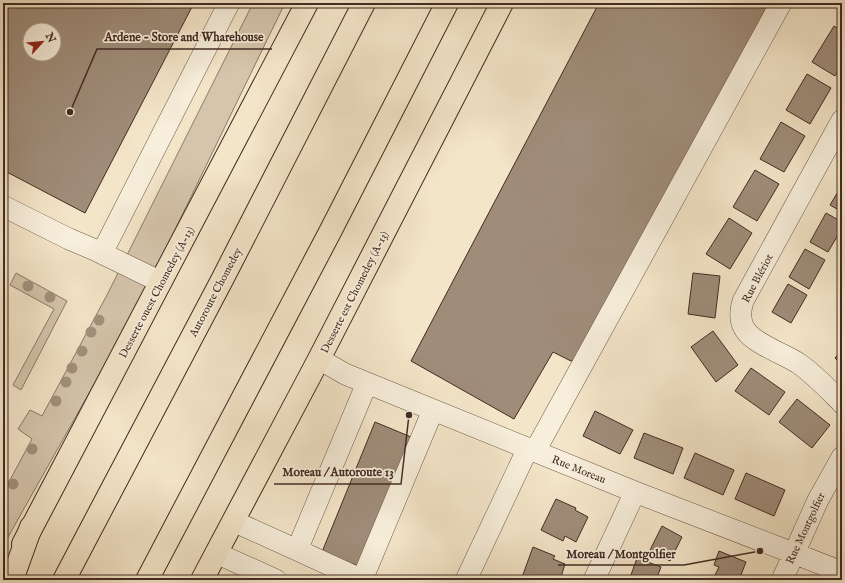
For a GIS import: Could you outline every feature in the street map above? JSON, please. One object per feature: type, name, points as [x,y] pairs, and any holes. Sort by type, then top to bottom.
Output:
[{"type":"main road","name":"Desserte ouest Chomedey (A-13)","points":[[4,580],[307,3]]},
{"type":"main road","name":"Autoroute Chomedey","points":[[64,580],[230,264],[364,3]]},
{"type":"main road","points":[[147,580],[328,236],[447,3]]},
{"type":"main road","name":"Desserte est Chomedey (A-13)","points":[[202,580],[319,359],[502,3]]},
{"type":"main road","points":[[12,580],[32,527]]},
{"type":"street","points":[[102,253],[229,3]]},
{"type":"street","points":[[466,580],[531,449],[781,3]]},
{"type":"street","name":"Rue Blériot","points":[[842,120],[743,301],[740,317],[742,325],[750,336],[798,363],[842,403]]},
{"type":"street","points":[[3,206],[161,282]]},
{"type":"street","name":"Rue Moreau","points":[[319,359],[345,374],[433,410],[635,492],[842,572]]},
{"type":"street","points":[[297,550],[367,383]]},
{"type":"street","points":[[233,522],[358,578],[364,575],[433,410]]},
{"type":"street","name":"Rue Montgolfier","points":[[782,580],[818,500],[842,457]]},
{"type":"street","points":[[594,580],[635,492]]},
{"type":"street","points":[[216,553],[277,580]]},
{"type":"shaded area","points":[[253,3],[285,3],[138,306],[3,546],[3,493],[32,439],[18,429],[30,410],[42,416],[107,295]]},
{"type":"shaded area","points":[[16,273],[67,301],[21,390],[13,385],[54,309],[10,285]]},
{"type":"building","points":[[3,3],[194,3],[85,213],[3,170]]},
{"type":"building","points":[[599,3],[769,3],[582,355],[571,361],[553,352],[514,419],[411,361]]},
{"type":"building","points":[[834,26],[842,31],[842,65],[835,76],[812,62]]},
{"type":"building","points":[[807,74],[831,88],[810,124],[786,110]]},
{"type":"building","points":[[781,122],[805,136],[784,172],[760,159]]},
{"type":"building","points":[[755,170],[779,184],[757,221],[733,207]]},
{"type":"building","points":[[842,185],[842,212],[830,205]]},
{"type":"building","points":[[826,213],[842,222],[842,228],[828,252],[810,242]]},
{"type":"building","points":[[729,218],[752,233],[730,269],[706,254]]},
{"type":"building","points":[[805,249],[825,260],[809,289],[789,277]]},
{"type":"building","points":[[693,273],[720,276],[715,318],[688,314]]},
{"type":"building","points":[[788,284],[807,295],[791,323],[772,312]]},
{"type":"building","points":[[713,331],[738,365],[716,382],[691,347]]},
{"type":"building","points":[[842,350],[842,365],[835,358]]},
{"type":"building","points":[[751,368],[785,392],[769,415],[735,391]]},
{"type":"building","points":[[797,399],[830,425],[812,448],[779,422]]},
{"type":"building","points":[[595,411],[633,430],[620,454],[583,436]]},
{"type":"building","points":[[375,422],[411,437],[358,566],[322,552]]},
{"type":"building","points":[[644,433],[683,448],[673,474],[634,458]]},
{"type":"building","points":[[695,453],[734,470],[723,495],[684,478]]},
{"type":"building","points":[[746,473],[785,490],[774,516],[735,499]]},
{"type":"building","points":[[556,499],[576,508],[575,510],[588,517],[576,542],[565,536],[563,541],[541,530]]},
{"type":"building","points":[[662,526],[682,537],[670,561],[650,550]]},
{"type":"building","points":[[533,547],[555,556],[553,559],[565,564],[560,580],[521,580]]},
{"type":"building","points":[[719,551],[746,562],[739,580],[720,580],[714,577],[719,567],[714,565]]},
{"type":"building","points":[[637,558],[661,567],[656,580],[644,580],[631,575]]},
{"type":"place","name":"Ardene - Store and Wharehouse","points":[[70,112]]},
{"type":"place","name":"Moreau / Autoroute 13","points":[[409,415]]},
{"type":"place","name":"Moreau / Montgolfier","points":[[760,551]]}]
